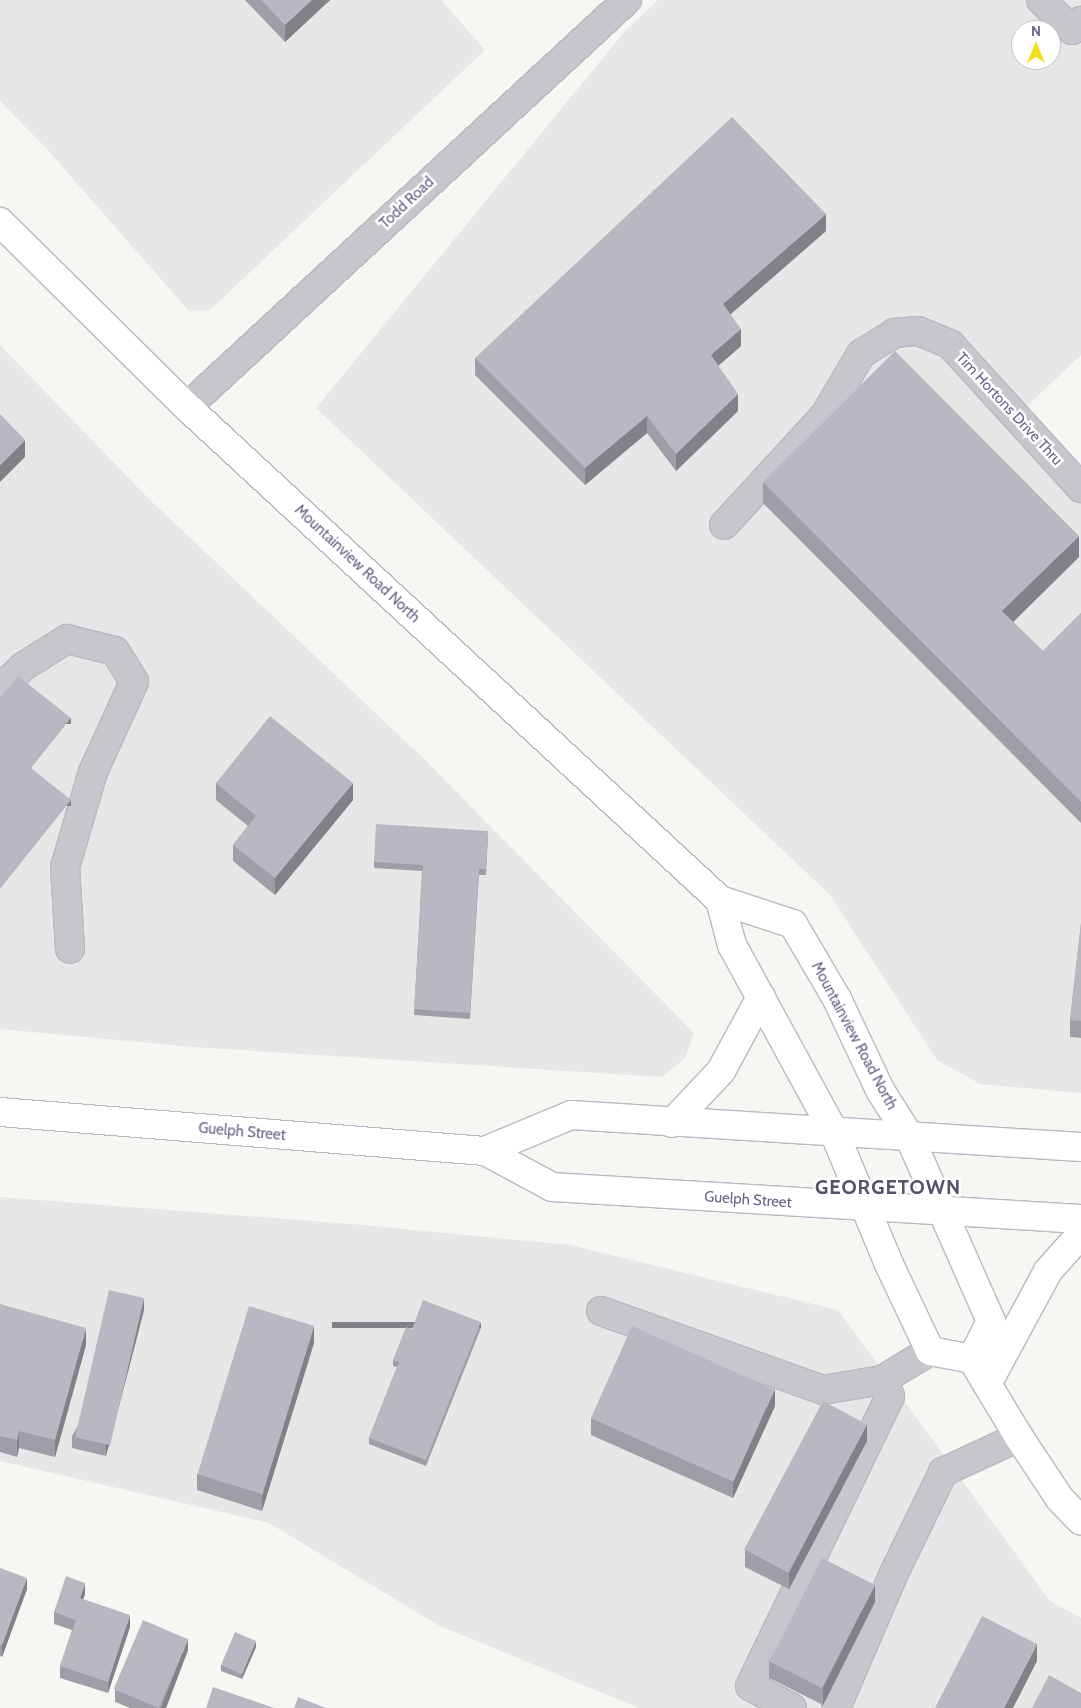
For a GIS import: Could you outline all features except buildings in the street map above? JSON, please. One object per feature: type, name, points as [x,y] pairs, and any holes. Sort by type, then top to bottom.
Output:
[{"type":"main road","name":"Mountainview Road North","points":[[0,222],[187,407],[720,900],[793,924],[837,999],[880,1090],[909,1136],[944,1210],[962,1259],[991,1322],[972,1359]]},
{"type":"main road","points":[[720,900],[732,944],[834,1132],[867,1207],[888,1262],[930,1351],[972,1359],[1018,1437],[1060,1499],[1081,1521]]},
{"type":"main road","points":[[672,1123],[720,1071],[761,998]]},
{"type":"main road","name":"Guelph Street","points":[[0,1112],[485,1151],[552,1187],[1081,1219]]},
{"type":"main road","name":"Guelph Street","points":[[485,1151],[571,1115],[672,1123],[1081,1147]]},
{"type":"main road","points":[[987,1384],[1048,1271],[1081,1234]]},
{"type":"street","name":"Todd Road","points":[[187,407],[627,0]]},
{"type":"street","points":[[1041,0],[1072,30],[1081,21]]},
{"type":"street","name":"Tim Hortons Drive Thru","points":[[724,525],[825,415],[861,354],[894,333],[918,331],[950,344],[1081,488]]},
{"type":"street","points":[[0,689],[24,666],[67,639],[115,651],[134,682],[93,772],[65,867],[70,949]]},
{"type":"street","points":[[601,1311],[823,1390],[882,1380],[930,1351]]},
{"type":"street","points":[[792,1708],[750,1686],[890,1396],[882,1380]]},
{"type":"street","points":[[836,1708],[896,1569],[944,1472],[1018,1437]]},
{"type":"shaded area","points":[[0,0],[441,0],[485,50],[210,310],[189,311],[45,147],[0,101]]},
{"type":"shaded area","points":[[658,0],[1081,0],[1081,355],[1024,409],[1081,466],[1081,1093],[980,1084],[937,1060],[830,895],[316,408],[625,31]]},
{"type":"shaded area","points":[[0,345],[148,498],[423,758],[694,1033],[685,1058],[662,1077],[193,1047],[0,1029]]},
{"type":"shaded area","points":[[0,1197],[352,1224],[570,1245],[838,1310],[1050,1601],[1081,1618],[1081,1708],[639,1708],[438,1625],[269,1523],[0,1461]]},
{"type":"district","name":"GEORGETOWN","points":[[888,1187]]}]
